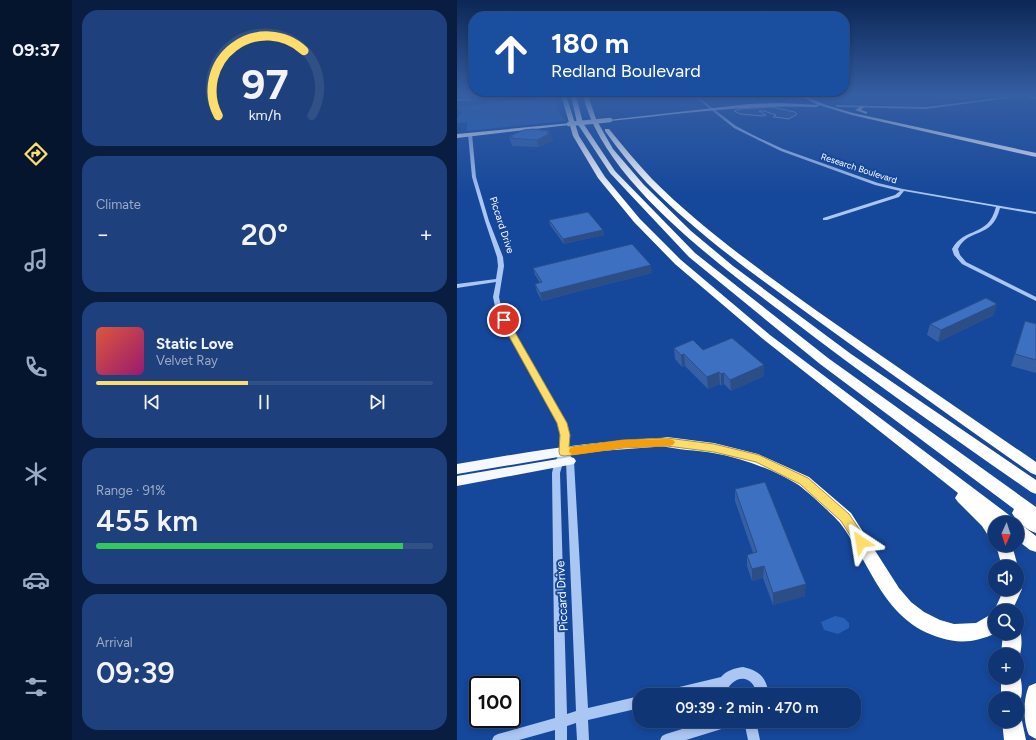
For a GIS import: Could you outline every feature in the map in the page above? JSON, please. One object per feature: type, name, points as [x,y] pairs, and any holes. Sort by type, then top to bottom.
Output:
[{"type":"highway","points":[[574,130],[586,153],[620,202],[713,293],[998,516]]},
{"type":"highway","points":[[584,130],[612,172],[692,255],[824,361],[1036,516]]},
{"type":"highway","points":[[599,130],[611,150],[641,187],[688,233],[730,268],[847,357],[1036,488]]},
{"type":"highway","points":[[607,130],[632,162],[669,199],[690,218],[749,265],[864,349],[1036,469]]},
{"type":"highway","points":[[669,199],[730,268]]},
{"type":"highway","points":[[814,373],[831,392],[969,502],[988,521]]},
{"type":"highway","points":[[948,408],[1036,459]]},
{"type":"highway","points":[[918,430],[1036,526]]},
{"type":"highway","points":[[667,442],[714,448],[759,459],[804,481],[845,518],[893,594],[905,608],[918,618],[937,628],[954,633],[976,632],[988,628]]},
{"type":"highway","points":[[1024,536],[1036,545]]},
{"type":"highway","points":[[1036,693],[1036,728]]},
{"type":"highway","points":[[1013,728],[1015,740]]},
{"type":"main road","points":[[457,136],[514,130]]},
{"type":"main road","points":[[922,130],[1036,155]]},
{"type":"main road","points":[[941,130],[1036,150]]},
{"type":"main road","points":[[457,481],[564,459],[623,444],[667,442]]},
{"type":"main road","points":[[457,469],[564,459]]},
{"type":"street","name":"Research Boulevard","points":[[740,130],[782,150],[877,184],[903,190],[1036,213]]},
{"type":"street","name":"Piccard Drive","points":[[470,134],[474,177],[487,221],[500,257],[501,266],[496,297],[499,311],[562,423],[565,435],[557,528],[561,740]]},
{"type":"street","points":[[825,219],[897,196],[903,190]]},
{"type":"street","points":[[999,206],[991,225],[959,241],[955,247],[957,255],[975,270],[1036,299]]},
{"type":"street","points":[[457,286],[498,280]]},
{"type":"street","name":"Piccard Drive","points":[[564,459],[583,740]]},
{"type":"street","points":[[699,688],[723,682],[735,673],[742,672],[756,678],[761,684],[762,688]]},
{"type":"street","points":[[721,688],[723,682]]},
{"type":"street","points":[[498,740],[581,716],[633,704]]},
{"type":"street","points":[[666,740],[706,728]]},
{"type":"street","points":[[751,728],[754,740]]},
{"type":"shaded area","points":[[467,130],[482,130],[467,131]]},
{"type":"shaded area","points":[[835,616],[844,618],[849,623],[849,628],[838,634],[824,630],[821,622]]},
{"type":"building","points":[[524,130],[538,130],[550,131],[547,133],[551,133],[537,140],[510,138],[513,136],[509,136]]},
{"type":"building","points":[[588,212],[603,230],[563,239],[549,220]]},
{"type":"building","points":[[632,244],[651,265],[540,293],[535,284],[542,282],[533,268]]},
{"type":"building","points":[[986,298],[997,304],[941,330],[930,324]]},
{"type":"building","points":[[1025,321],[1036,324],[1036,360],[1015,354]]},
{"type":"building","points":[[732,338],[764,365],[730,380],[724,373],[721,374],[719,372],[707,377],[684,354],[681,355],[674,348],[693,340],[703,350]]},
{"type":"building","points":[[765,482],[806,584],[773,593],[764,566],[752,569],[747,555],[757,552],[735,489]]},
{"type":"slow traffic","points":[[574,451],[623,444],[669,442]]},
{"type":"route","points":[[504,320],[562,423],[565,435],[564,452],[623,444],[667,442],[714,448],[759,459],[804,481],[825,498],[845,518],[861,542]]}]
